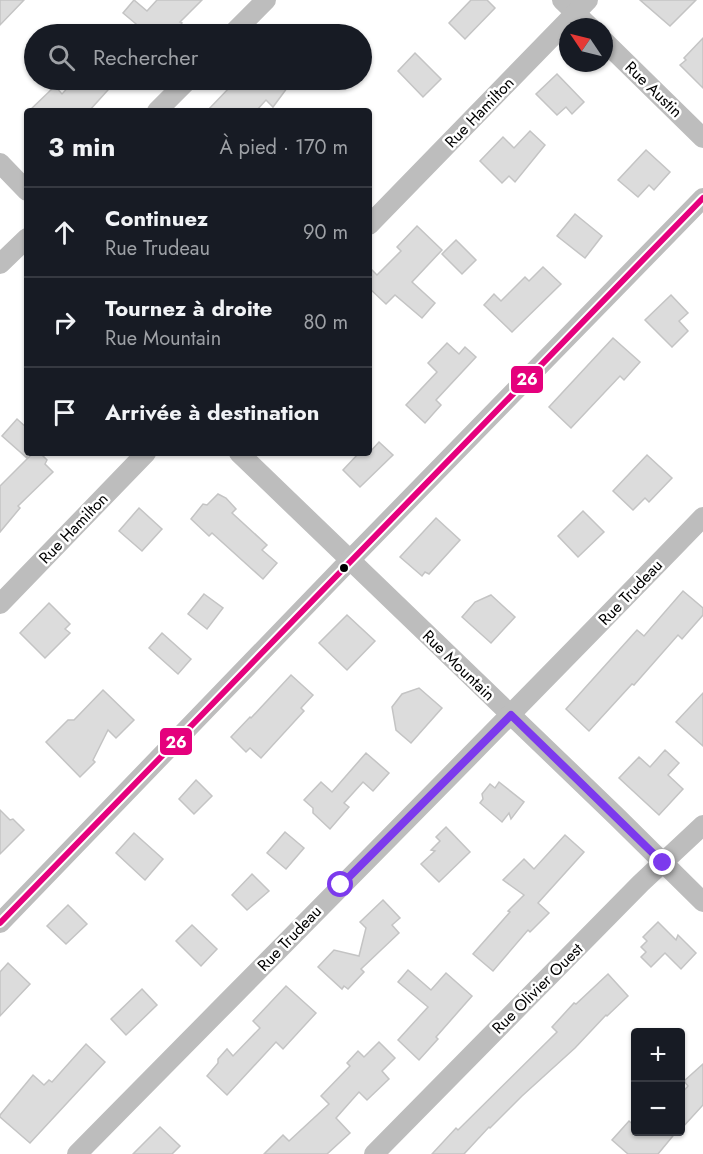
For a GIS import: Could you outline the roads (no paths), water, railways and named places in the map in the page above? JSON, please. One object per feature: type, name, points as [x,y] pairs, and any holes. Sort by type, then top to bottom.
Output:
[{"type":"street","points":[[242,24],[266,0]]},
{"type":"street","name":"Rue Hamilton","points":[[372,222],[579,10]]},
{"type":"street","name":"Rue Austin","points":[[613,50],[703,138]]},
{"type":"street","points":[[160,108],[178,90]]},
{"type":"street","points":[[0,163],[24,188]]},
{"type":"street","points":[[0,923],[703,198]]},
{"type":"street","points":[[0,264],[24,241]]},
{"type":"street","name":"Rue Hamilton","points":[[0,604],[143,456]]},
{"type":"street","name":"Rue Mountain","points":[[242,456],[703,902]]},
{"type":"street","name":"Rue Trudeau","points":[[77,1154],[511,715],[703,517]]},
{"type":"street","name":"Rue Olivier Ouest","points":[[374,1154],[641,883],[703,825]]}]
